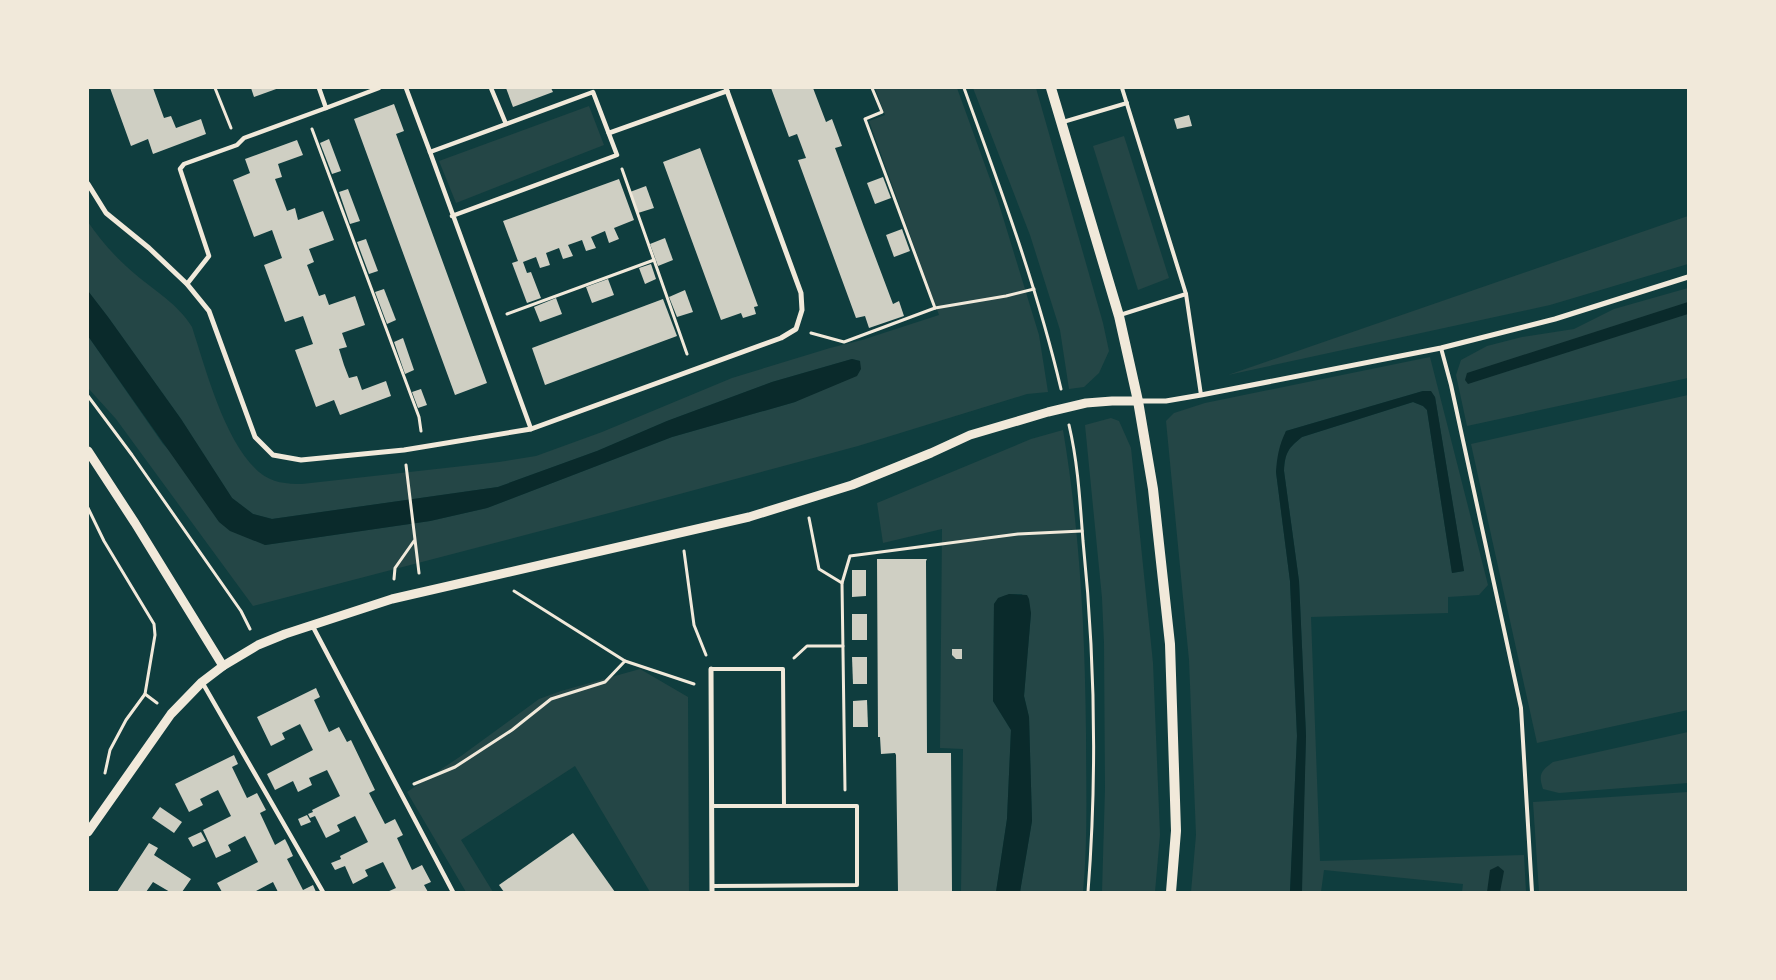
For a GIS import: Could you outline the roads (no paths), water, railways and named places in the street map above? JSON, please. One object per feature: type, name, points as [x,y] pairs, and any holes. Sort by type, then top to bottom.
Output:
[{"type":"main road","points":[[1051,88],[1119,316],[1138,401],[1153,489],[1170,644],[1176,831],[1171,892]]},
{"type":"street","points":[[319,88],[326,108]]},
{"type":"street","points":[[187,284],[209,256],[180,169],[184,164],[237,145],[244,138],[380,88]]},
{"type":"street","points":[[406,88],[531,429]]},
{"type":"street","points":[[491,88],[506,124]]},
{"type":"street","points":[[88,184],[106,213],[149,248],[187,284],[209,311],[255,436],[273,455],[301,460],[423,447],[531,429],[781,338],[796,329],[802,310],[801,293],[727,89],[608,133]]},
{"type":"street","points":[[430,152],[593,92],[616,155],[452,216]]},
{"type":"street","points":[[88,832],[171,714],[202,682],[223,666],[258,645],[312,625],[392,599],[749,517],[805,501],[852,485],[970,435],[1048,412],[1086,403],[1166,401],[1441,348],[1555,319],[1688,277]]},
{"type":"street","points":[[88,451],[135,523],[223,666]]},
{"type":"street","points":[[312,625],[453,892]]},
{"type":"street","points":[[711,669],[712,892]]},
{"type":"street","points":[[202,682],[323,892]]},
{"type":"lane","points":[[1122,88],[1186,294],[1201,395]]},
{"type":"lane","points":[[1061,122],[1127,103]]},
{"type":"lane","points":[[1119,316],[1186,294]]},
{"type":"lane","points":[[1441,348],[1454,395],[1521,708],[1532,892]]},
{"type":"lane","points":[[711,669],[783,669],[784,806]]},
{"type":"lane","points":[[712,806],[857,806],[857,884],[712,886]]}]
